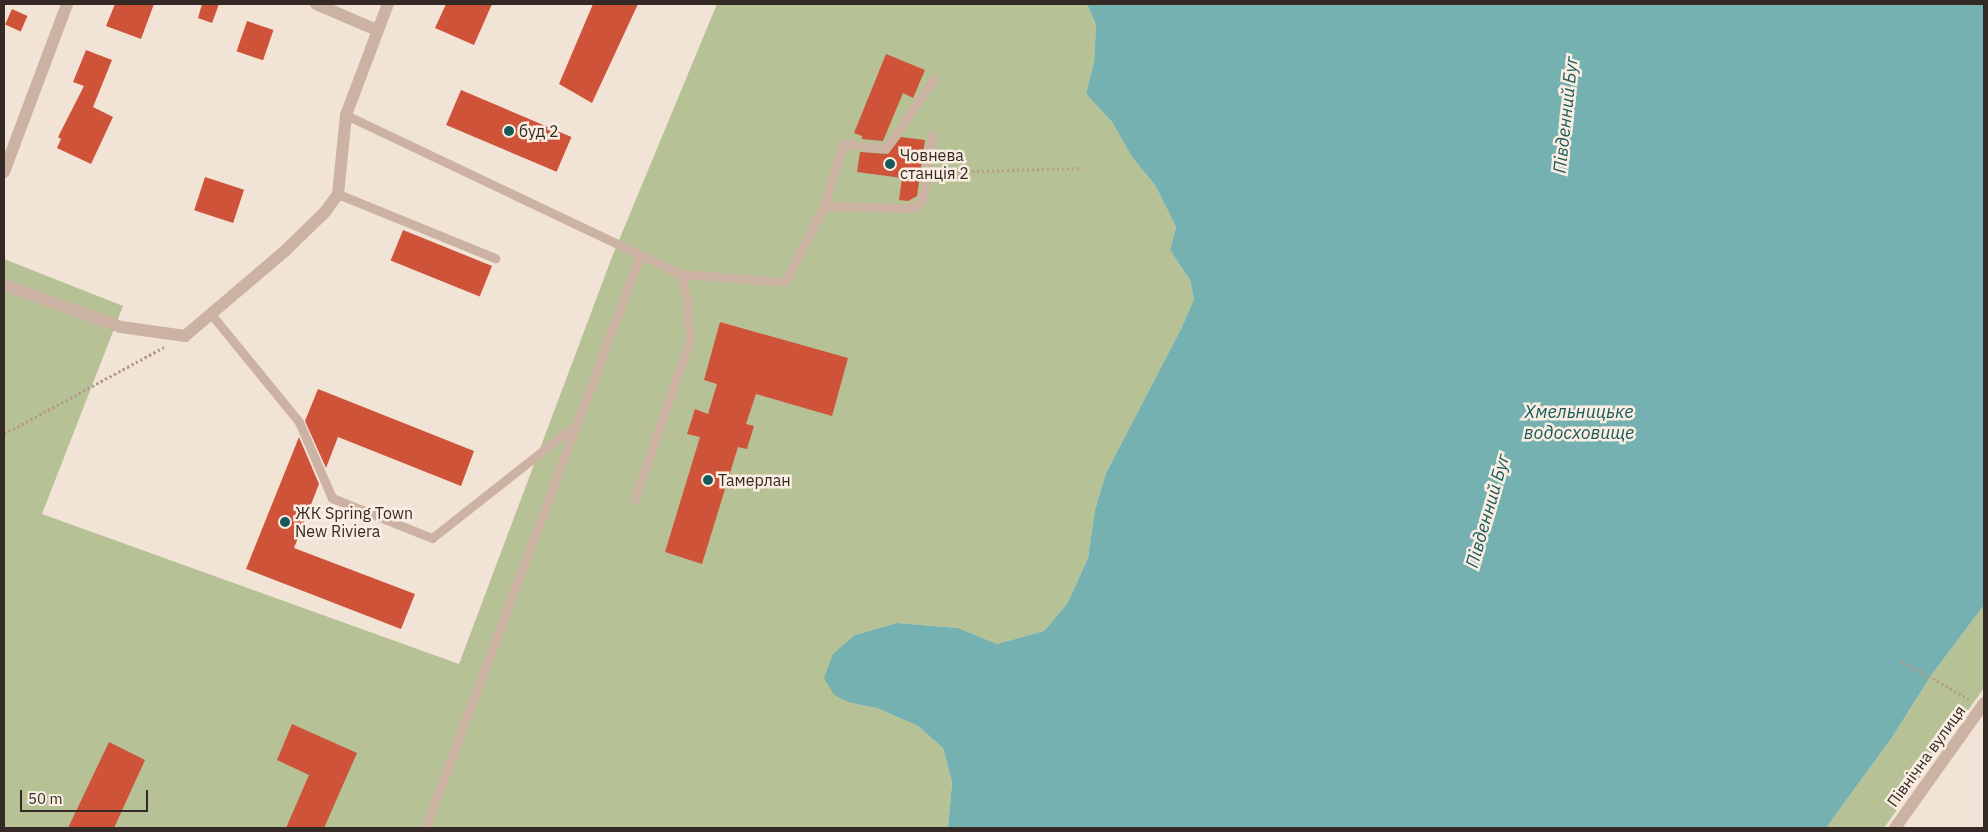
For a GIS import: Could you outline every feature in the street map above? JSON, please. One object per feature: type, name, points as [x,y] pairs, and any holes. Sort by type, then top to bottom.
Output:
[{"type":"street","points":[[4,172],[67,4]]},
{"type":"street","points":[[316,4],[377,30]]},
{"type":"street","points":[[4,285],[121,327],[185,336],[285,251],[325,212],[338,194],[346,115],[388,4]]},
{"type":"street","name":"Північна вулиця","points":[[1895,828],[1983,705]]},
{"type":"lane","points":[[346,115],[681,274],[785,282],[824,206],[843,144],[886,148],[933,80]]},
{"type":"lane","points":[[824,206],[908,208],[917,206],[923,199],[932,136]]},
{"type":"lane","points":[[338,194],[495,258]]},
{"type":"lane","points":[[425,828],[640,255]]},
{"type":"lane","points":[[635,499],[690,338],[687,302],[681,274]]},
{"type":"lane","points":[[211,314],[299,422],[332,498],[432,538],[577,424]]},
{"type":"path","points":[[927,172],[1082,168]]},
{"type":"path","points":[[4,434],[185,336]]},
{"type":"path","points":[[1902,661],[1983,705]]},
{"type":"green space","points":[[717,4],[1087,4],[1096,25],[1094,62],[1086,94],[1112,122],[1132,157],[1155,185],[1176,227],[1170,250],[1190,280],[1194,299],[1181,329],[1106,473],[1095,510],[1088,558],[1067,604],[1044,631],[997,644],[958,628],[897,623],[855,635],[851,703],[877,708],[918,726],[943,748],[952,782],[948,828],[4,828],[4,259],[123,306],[42,514],[459,664],[612,257]]},
{"type":"green space","points":[[1984,605],[1984,688],[1884,828],[1826,828],[1893,736],[1930,677]]},
{"type":"water","name":"Хмельницьке водосховище","points":[[1087,4],[1984,4],[1984,605],[1930,677],[1893,736],[1826,828],[948,828],[952,782],[943,748],[918,726],[877,708],[851,703],[834,695],[824,678],[833,654],[855,635],[897,623],[958,628],[997,644],[1044,631],[1067,604],[1088,558],[1095,510],[1106,473],[1181,329],[1194,299],[1190,280],[1170,250],[1176,227],[1155,185],[1132,157],[1112,122],[1086,94],[1094,62],[1096,25]]},
{"type":"building","points":[[115,4],[154,4],[141,39],[106,26]]},
{"type":"building","points":[[202,4],[219,4],[212,23],[198,18]]},
{"type":"building","points":[[446,4],[492,4],[474,45],[435,28]]},
{"type":"building","points":[[593,4],[638,4],[592,103],[559,84]]},
{"type":"building","points":[[12,9],[28,16],[21,31],[5,25]]},
{"type":"building","points":[[247,21],[273,30],[263,60],[237,51]]},
{"type":"building","points":[[86,50],[112,60],[93,107],[113,117],[91,164],[57,148],[61,139],[58,137],[84,86],[73,82]]},
{"type":"building","points":[[886,54],[925,70],[913,98],[903,93],[883,141],[862,139],[862,136],[854,133]]},
{"type":"building","name":"буд 2","points":[[461,90],[571,137],[557,172],[446,125]]},
{"type":"building","name":"Човнева станція 2","points":[[901,137],[925,140],[917,196],[908,201],[899,200],[902,178],[857,172],[860,152],[888,154]]},
{"type":"building","points":[[205,177],[244,190],[233,223],[194,210]]},
{"type":"building","points":[[403,230],[492,266],[480,297],[391,261]]},
{"type":"building","points":[[720,322],[848,358],[832,416],[756,394],[746,424],[754,426],[747,449],[738,447],[702,564],[665,552],[700,437],[687,434],[695,409],[708,414],[717,384],[704,380]]},
{"type":"building","points":[[318,389],[474,451],[461,486],[338,437],[326,468],[305,421]]},
{"type":"building","points":[[299,437],[319,484],[294,548],[415,594],[401,629],[246,569]]},
{"type":"building","points":[[292,724],[357,753],[324,828],[286,828],[309,775],[277,760]]},
{"type":"building","points":[[109,742],[145,760],[114,828],[68,828]]},
{"type":"place","name":"буд 2","points":[[509,131]]},
{"type":"place","name":"Човнева станція 2","points":[[890,164]]},
{"type":"place","name":"Тамерлан","points":[[708,480]]},
{"type":"place","name":"ЖК Spring Town New Riviera","points":[[285,522]]},
{"type":"water label","name":"Південний Буг","points":[[1566,115]]},
{"type":"water label","name":"Південний Буг","points":[[1488,511]]}]
